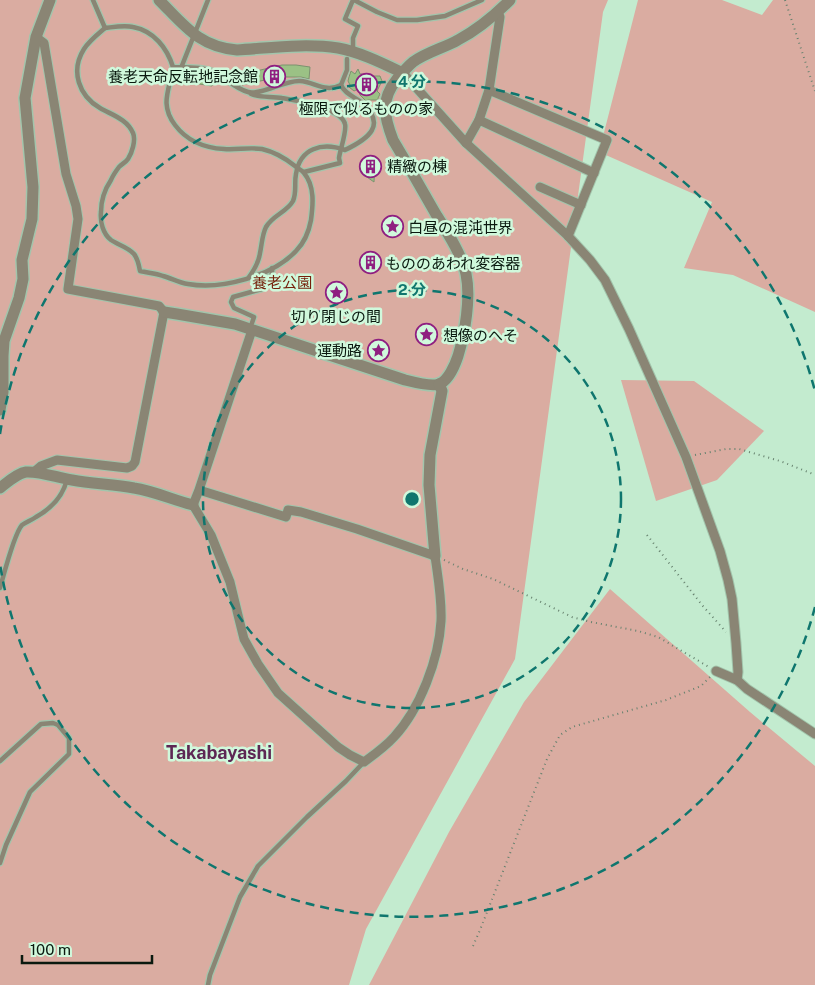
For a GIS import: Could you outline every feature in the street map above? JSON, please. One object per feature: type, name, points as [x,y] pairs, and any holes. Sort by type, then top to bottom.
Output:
[{"type":"street","points":[[0,410],[3,392],[4,341],[19,298],[23,279],[22,260],[32,219],[33,187],[25,98],[36,37],[50,0]]},
{"type":"street","points":[[159,0],[195,35],[223,49],[338,48],[350,55],[368,57],[402,73],[466,143],[568,236],[590,260],[604,280],[629,329],[686,457],[720,551],[732,599],[737,680]]},
{"type":"street","points":[[36,37],[44,43],[66,174],[78,219],[68,290],[159,306],[164,312],[252,327],[405,380],[425,384],[439,384],[449,376],[456,362],[462,342],[467,292],[465,273],[455,247],[393,140],[384,110],[386,97],[402,73],[413,62],[459,40],[498,12],[510,0]]},
{"type":"street","points":[[466,143],[479,120],[489,90],[500,17],[498,12]]},
{"type":"street","points":[[489,90],[607,140],[568,236]]},
{"type":"street","points":[[479,120],[594,173]]},
{"type":"street","points":[[540,187],[581,205]]},
{"type":"street","points":[[34,472],[41,466],[58,460],[127,468],[132,466],[135,462],[164,312]]},
{"type":"street","points":[[193,505],[252,327]]},
{"type":"street","points":[[0,488],[24,472],[34,472],[92,484],[135,488],[154,492],[193,505],[211,535],[230,582],[244,639],[258,664],[278,693],[338,747],[364,762],[379,752],[395,736],[411,713],[422,692],[438,645],[441,621],[441,595],[435,556],[429,485],[430,455],[442,391],[439,384]]},
{"type":"street","points":[[199,490],[286,517],[288,510],[301,512],[435,556]]},
{"type":"street","points":[[716,671],[737,680],[746,689],[815,734]]},
{"type":"lane","points":[[93,0],[105,28]]},
{"type":"lane","points":[[184,79],[180,78],[181,68],[208,0]]},
{"type":"lane","points":[[250,93],[299,81],[321,87],[334,88],[341,84],[348,70],[353,38],[358,26],[345,19],[354,0],[397,20],[417,20],[445,16],[482,0]]},
{"type":"lane","points":[[133,26],[145,30],[162,44],[173,67],[166,102],[169,113],[175,125],[192,141],[199,145],[224,149],[261,149],[276,153],[304,172],[312,194],[313,206],[310,223],[306,236],[297,250],[285,260],[265,272],[235,282],[213,285],[187,284],[161,275],[140,272],[133,252],[111,240],[103,230],[100,214],[104,194],[110,180],[128,159],[133,147],[134,134],[125,122],[90,101],[78,81],[77,66],[84,49],[105,28],[133,26]]},
{"type":"lane","points":[[173,67],[210,69],[238,88],[259,97],[293,100],[333,111],[343,118],[346,128],[339,158],[340,163],[304,172]]},
{"type":"lane","points":[[188,72],[188,70],[195,71],[195,68]]},
{"type":"lane","points":[[249,277],[260,255],[262,236],[265,229],[274,217],[288,208],[293,201],[298,163],[305,153],[312,149],[333,147],[345,150],[363,141],[373,128],[374,119],[370,112],[362,103],[344,91],[341,84]]},
{"type":"lane","points":[[252,327],[254,317],[234,308],[231,302],[233,297],[262,289],[266,286],[273,273],[272,268]]},
{"type":"lane","points":[[0,588],[13,543],[22,526],[43,513],[60,498],[67,479]]},
{"type":"lane","points":[[0,761],[41,724],[53,722],[69,738],[69,754],[30,792],[6,844],[0,863]]},
{"type":"lane","points":[[208,985],[218,952],[240,897],[258,866],[307,817],[346,782],[364,762]]},
{"type":"path","points":[[785,0],[815,91]]},
{"type":"path","points":[[686,457],[726,449],[739,449],[780,461],[813,474],[815,473]]},
{"type":"path","points":[[647,535],[702,605],[736,643]]},
{"type":"path","points":[[435,556],[493,580],[572,617],[658,637],[716,671],[701,686],[684,693],[572,727],[560,735],[547,759],[473,946]]},
{"type":"green space","name":"養老公園","points":[[0,0],[608,0],[603,12],[515,659],[366,929],[349,985],[0,985]]},
{"type":"green space","points":[[638,0],[722,0],[762,15],[773,0],[815,0],[815,312],[733,275],[684,268],[712,202],[599,152]]},
{"type":"green space","points":[[621,380],[694,381],[764,431],[717,480],[656,501]]},
{"type":"green space","points":[[610,589],[750,712],[815,766],[815,985],[369,985],[449,832],[524,702]]},
{"type":"building","name":"養老天命反転地記念館","points":[[282,65],[310,67],[309,79],[301,77],[274,78],[242,85],[239,75]]},
{"type":"building","name":"極限で似るものの家","points":[[358,69],[360,74],[366,78],[380,76],[382,81],[377,91],[380,94],[378,100],[366,101],[360,95],[358,89],[354,91],[349,87],[348,81],[351,71],[355,74]]},
{"type":"building","points":[[185,71],[212,75],[212,86],[186,82],[188,78],[185,75]]},
{"type":"building","name":"精緻の棟","points":[[368,158],[375,159],[374,182],[364,175]]},
{"type":"place","name":"養老天命反転地記念館","points":[[274,76]]},
{"type":"place","name":"極限で似るものの家","points":[[366,85]]},
{"type":"place","name":"精緻の棟","points":[[371,166]]},
{"type":"place","name":"白昼の混沌世界","points":[[392,227]]},
{"type":"place","name":"もののあわれ変容器","points":[[370,263]]},
{"type":"place","name":"切り閉じの間","points":[[336,293]]},
{"type":"place","name":"想像のへそ","points":[[427,335]]},
{"type":"place","name":"運動路","points":[[378,350]]},
{"type":"district","name":"Takabayashi","points":[[219,752]]}]
